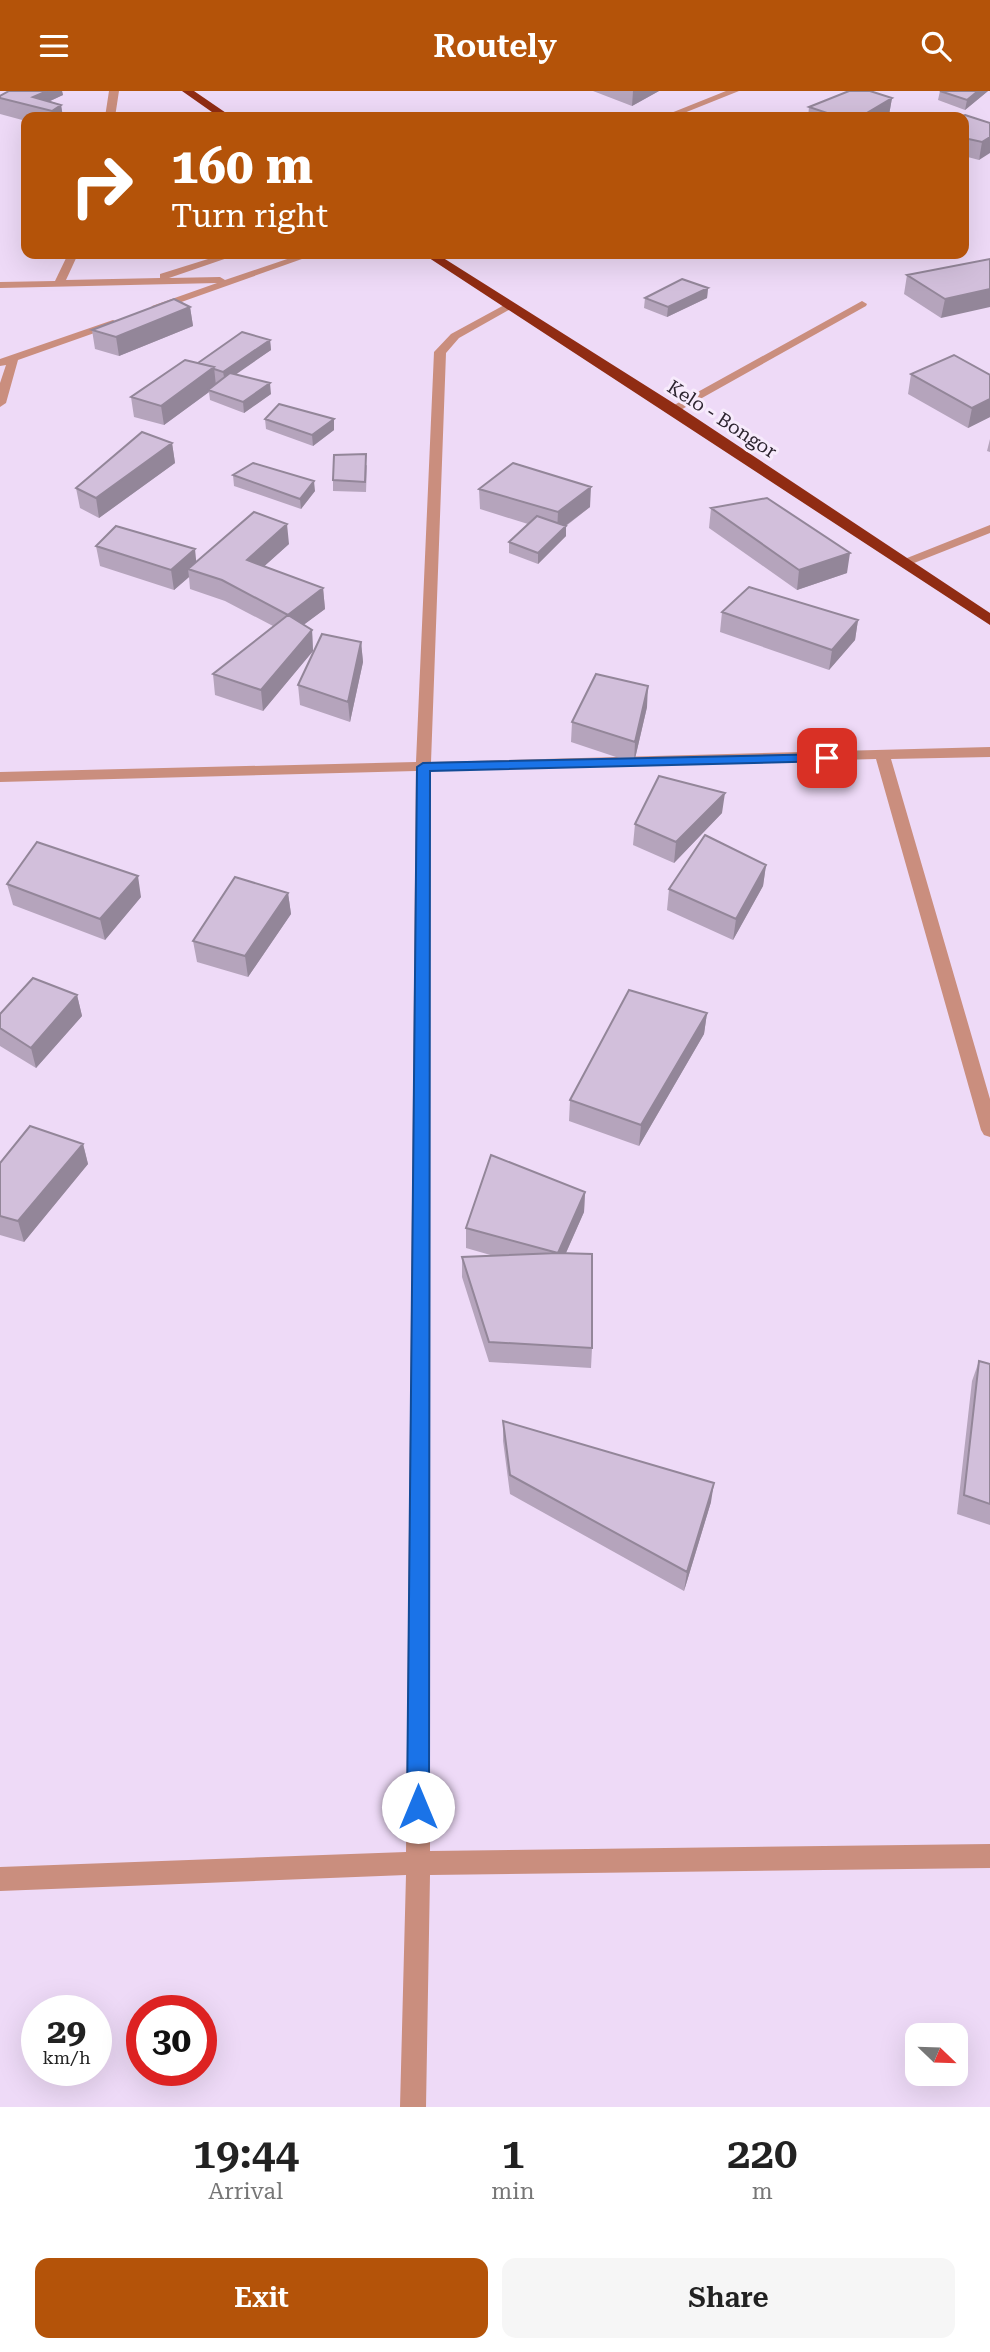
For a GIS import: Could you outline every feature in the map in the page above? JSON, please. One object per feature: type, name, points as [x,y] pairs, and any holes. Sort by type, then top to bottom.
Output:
[{"type":"highway","points":[[187,91],[218,112]]},
{"type":"highway","name":"Kelo - Bongor","points":[[437,259],[673,409],[990,620]]},
{"type":"street","points":[[111,112],[114,91]]},
{"type":"street","points":[[679,112],[734,91]]},
{"type":"street","points":[[59,284],[71,259]]},
{"type":"street","points":[[144,283],[218,259]]},
{"type":"street","points":[[145,312],[297,259]]},
{"type":"street","points":[[0,285],[237,280]]},
{"type":"street","points":[[673,409],[862,304]]},
{"type":"street","points":[[413,2107],[418,1863],[423,767],[440,352],[455,337],[508,306]]},
{"type":"street","points":[[0,363],[131,317]]},
{"type":"street","points":[[0,403],[13,359]]},
{"type":"street","points":[[904,562],[990,529]]},
{"type":"street","points":[[0,777],[883,757],[990,752]]},
{"type":"street","points":[[883,757],[990,1130]]},
{"type":"street","points":[[0,1879],[418,1863],[990,1856]]},
{"type":"building","points":[[9,91],[47,91],[33,97],[61,105],[52,111],[0,98]]},
{"type":"building","points":[[849,91],[870,91],[892,98],[868,112],[824,112],[809,107]]},
{"type":"building","points":[[940,91],[978,91],[967,100]]},
{"type":"building","points":[[969,116],[990,123],[990,137],[982,142],[969,139]]},
{"type":"building","points":[[990,259],[990,289],[945,299],[907,275]]},
{"type":"building","points":[[682,279],[708,288],[668,307],[645,298]]},
{"type":"building","points":[[174,299],[190,307],[116,337],[92,330]]},
{"type":"building","points":[[242,332],[270,340],[223,372],[198,363]]},
{"type":"building","points":[[954,355],[990,375],[990,399],[972,408],[911,374]]},
{"type":"building","points":[[185,360],[214,367],[161,406],[131,397]]},
{"type":"building","points":[[230,373],[270,383],[243,402],[208,390]]},
{"type":"building","points":[[279,404],[334,419],[312,435],[265,419]]},
{"type":"building","points":[[142,432],[172,443],[96,498],[76,488]]},
{"type":"building","points":[[366,454],[365,482],[333,480],[334,455]]},
{"type":"building","points":[[253,463],[314,481],[300,499],[233,475]]},
{"type":"building","points":[[513,463],[591,487],[558,512],[479,489]]},
{"type":"building","points":[[767,498],[850,553],[799,570],[711,508]]},
{"type":"building","points":[[254,512],[287,524],[247,560],[323,588],[288,615],[222,580],[188,569]]},
{"type":"building","points":[[537,516],[566,526],[538,553],[509,542]]},
{"type":"building","points":[[116,526],[195,549],[171,570],[96,546]]},
{"type":"building","points":[[749,587],[858,620],[832,650],[722,612]]},
{"type":"building","points":[[288,615],[312,630],[261,690],[213,674]]},
{"type":"building","points":[[322,634],[361,642],[348,702],[298,685]]},
{"type":"building","points":[[596,674],[648,686],[635,742],[572,722]]},
{"type":"building","points":[[659,776],[725,793],[676,842],[635,824]]},
{"type":"building","points":[[705,835],[766,865],[736,919],[669,889]]},
{"type":"building","points":[[37,842],[138,876],[100,919],[7,884]]},
{"type":"building","points":[[235,877],[288,893],[245,956],[193,941]]},
{"type":"building","points":[[33,978],[77,995],[31,1048],[0,1028],[0,1014]]},
{"type":"building","points":[[629,990],[707,1013],[641,1125],[570,1100]]},
{"type":"building","points":[[30,1126],[83,1144],[18,1221],[0,1216],[0,1163]]},
{"type":"building","points":[[491,1155],[585,1192],[558,1253],[466,1228]]},
{"type":"building","points":[[592,1254],[592,1348],[489,1342],[462,1257]]},
{"type":"building","points":[[979,1361],[990,1364],[990,1504],[964,1495]]},
{"type":"building","points":[[503,1421],[714,1483],[687,1572],[510,1475]]},
{"type":"route","points":[[418,1807],[423,767],[827,758]]}]
